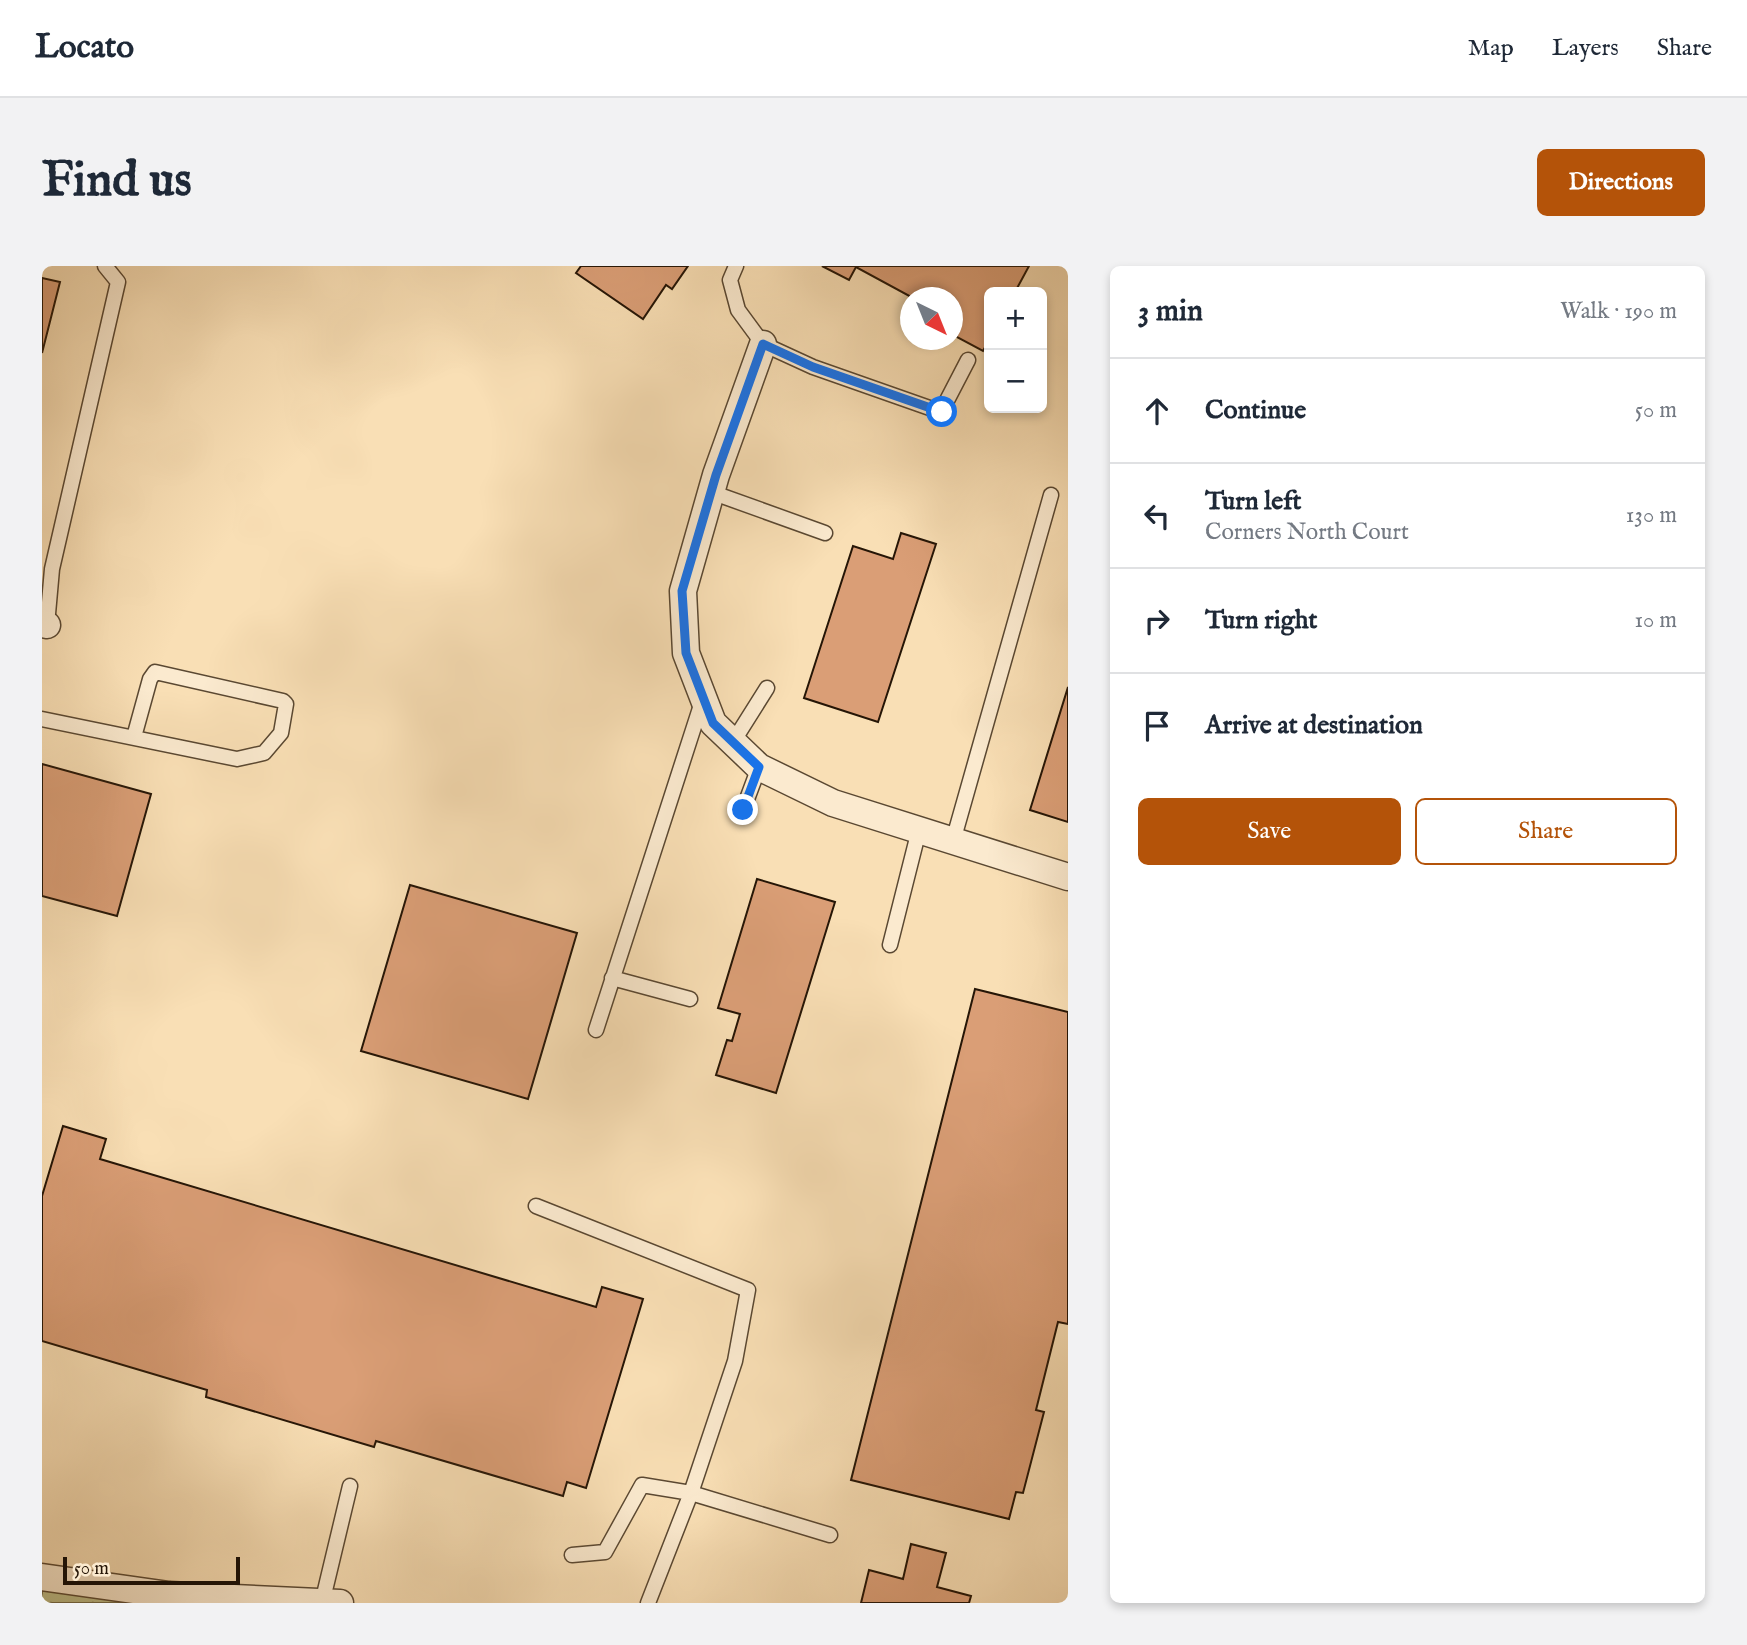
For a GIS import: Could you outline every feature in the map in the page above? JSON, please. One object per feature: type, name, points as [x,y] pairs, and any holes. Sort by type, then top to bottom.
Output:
[{"type":"street","points":[[763,344],[711,492],[682,591],[686,653],[713,723],[759,767],[833,803],[1068,877]]},
{"type":"street","points":[[42,1577],[169,1595],[328,1602]]},
{"type":"lane","points":[[44,628],[51,569],[118,282],[105,266]]},
{"type":"lane","points":[[736,266],[730,280],[738,310],[763,344],[813,367],[942,412],[968,360]]},
{"type":"lane","points":[[711,492],[825,533]]},
{"type":"lane","points":[[953,841],[1051,495]]},
{"type":"lane","points":[[42,719],[237,759],[264,753],[282,733],[286,704],[283,701],[155,672],[150,679],[134,737]]},
{"type":"lane","points":[[733,742],[767,688]]},
{"type":"lane","points":[[596,1030],[703,698]]},
{"type":"lane","points":[[743,810],[759,767]]},
{"type":"lane","points":[[890,945],[919,830]]},
{"type":"lane","points":[[612,978],[690,999]]},
{"type":"lane","points":[[536,1206],[748,1290],[734,1361],[691,1493],[648,1603]]},
{"type":"lane","points":[[572,1555],[605,1552],[642,1485],[691,1493],[830,1535]]},
{"type":"lane","points":[[328,1602],[350,1486]]},
{"type":"green space","points":[[42,1583],[158,1603],[42,1603]]},
{"type":"building","points":[[581,266],[688,266],[672,289],[666,285],[643,319],[576,273]]},
{"type":"building","points":[[822,266],[1029,266],[1018,287],[984,287],[983,351],[963,340],[963,287],[900,287],[900,291],[856,267],[849,280]]},
{"type":"building","points":[[42,278],[60,282],[42,353]]},
{"type":"building","points":[[901,533],[936,544],[878,722],[804,698],[853,546],[893,559]]},
{"type":"building","points":[[1068,687],[1068,822],[1030,810]]},
{"type":"building","points":[[42,764],[151,794],[117,916],[42,896]]},
{"type":"building","points":[[757,879],[835,902],[776,1093],[716,1075],[727,1040],[732,1041],[740,1014],[718,1008]]},
{"type":"building","points":[[410,885],[577,933],[528,1099],[361,1051]]},
{"type":"building","points":[[975,989],[1068,1012],[1068,1324],[1058,1322],[1036,1410],[1044,1412],[1023,1493],[1016,1492],[1009,1519],[851,1480]]},
{"type":"building","points":[[63,1126],[106,1139],[100,1159],[596,1307],[602,1287],[643,1299],[586,1488],[567,1482],[563,1496],[376,1441],[374,1447],[206,1397],[207,1390],[42,1341],[42,1196]]},
{"type":"building","points":[[911,1544],[946,1553],[937,1587],[971,1596],[969,1603],[861,1603],[869,1570],[903,1579]]},
{"type":"route","points":[[743,810],[759,767],[713,723],[686,653],[682,591],[716,475],[763,344],[813,367],[942,412]]}]
